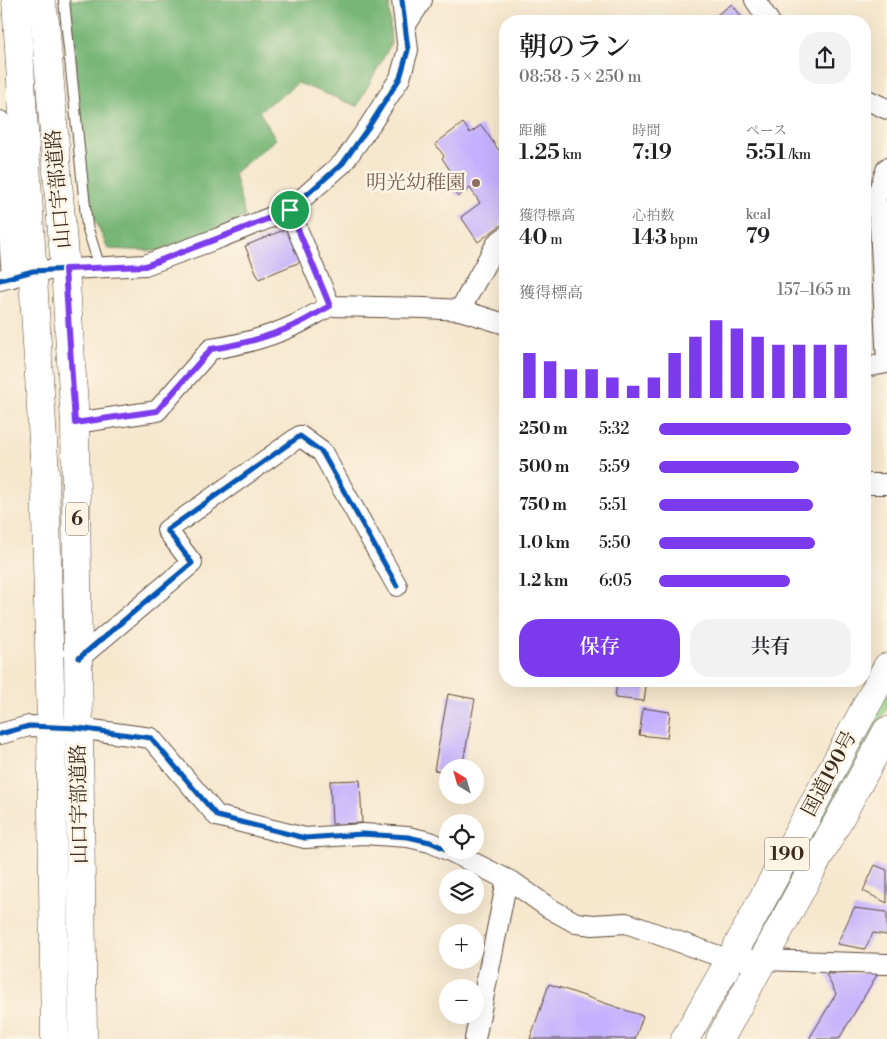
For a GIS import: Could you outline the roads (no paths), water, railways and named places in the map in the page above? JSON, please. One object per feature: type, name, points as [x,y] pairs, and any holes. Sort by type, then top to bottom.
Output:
[{"type":"main road","name":"山口宇部道路","points":[[16,0],[15,276],[44,474],[50,727],[54,1039]]},
{"type":"main road","name":"山口宇部道路","points":[[41,0],[45,22],[65,269],[75,423],[83,1039]]},
{"type":"main road","name":"国道190号","points":[[686,1039],[887,667]]},
{"type":"main road","name":"国道190号","points":[[720,1039],[887,732]]},
{"type":"street","points":[[0,121],[15,276],[65,269],[145,266],[290,210],[343,163],[400,78],[408,50],[402,0]]},
{"type":"street","points":[[405,26],[422,0]]},
{"type":"street","points":[[755,0],[765,15]]},
{"type":"street","points":[[871,366],[887,363],[880,226],[876,198],[887,168]]},
{"type":"street","points":[[290,210],[330,306]]},
{"type":"street","points":[[460,310],[499,242]]},
{"type":"street","points":[[75,423],[157,411],[211,349],[225,347],[296,325],[330,306],[460,310],[499,322]]},
{"type":"street","points":[[79,658],[192,563],[167,530],[300,436],[322,452],[397,586]]},
{"type":"street","points":[[871,484],[887,484]]},
{"type":"street","points":[[0,734],[29,726],[78,728],[151,738],[217,816],[306,838],[363,834],[408,837],[439,846]]},
{"type":"street","points":[[466,859],[514,883],[549,908],[576,923],[593,925],[626,923],[730,960],[887,964]]},
{"type":"street","points":[[475,1039],[507,880]]},
{"type":"lane","points":[[64,0],[87,226],[100,268]]},
{"type":"place","name":"明光幼稚園","points":[[476,183]]}]
